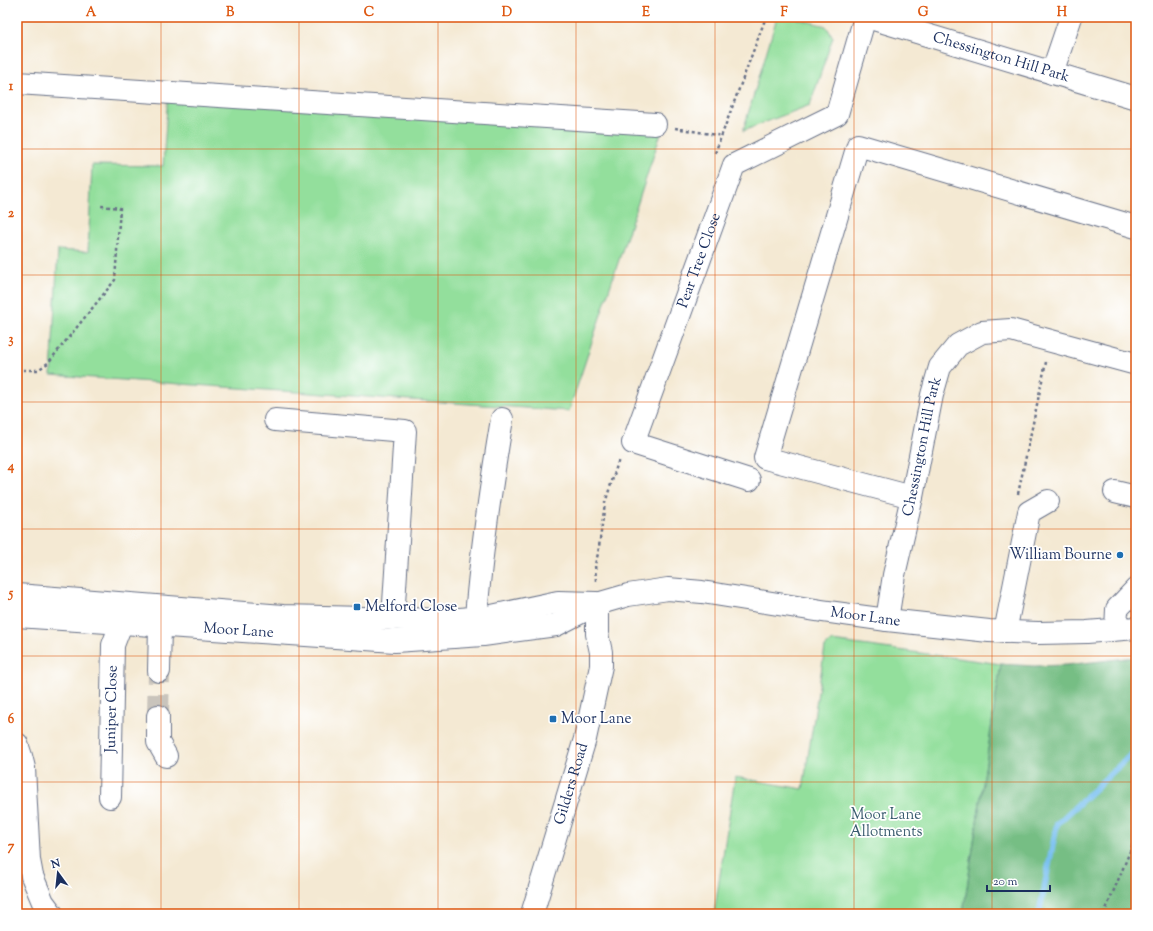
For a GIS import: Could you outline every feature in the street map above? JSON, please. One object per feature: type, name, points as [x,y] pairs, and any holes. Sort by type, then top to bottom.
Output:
[{"type":"street","name":"Chessington Hill Park","points":[[866,17],[1136,98]]},
{"type":"street","name":"Pear Tree Close","points":[[749,480],[632,442],[734,165],[837,114],[866,17]]},
{"type":"street","points":[[1052,73],[1071,17]]},
{"type":"street","points":[[17,83],[654,124]]},
{"type":"street","points":[[912,497],[766,458],[858,145],[1136,227]]},
{"type":"street","name":"Chessington Hill Park","points":[[887,620],[894,575],[912,497],[932,395],[940,367],[958,345],[982,332],[1011,330],[1136,364]]},
{"type":"street","points":[[476,617],[480,565],[502,419]]},
{"type":"street","points":[[275,420],[404,431],[393,619]]},
{"type":"street","points":[[1115,492],[1136,497]]},
{"type":"street","points":[[1005,632],[1029,512],[1048,501]]},
{"type":"street","name":"Moor Lane","points":[[17,595],[125,613],[160,625],[395,641],[483,635],[556,625],[597,604],[628,595],[668,589],[702,592],[887,620],[989,631],[1038,633],[1087,632],[1126,628]]},
{"type":"street","points":[[1126,628],[1117,608],[1136,589]]},
{"type":"street","name":"Moor Lane","points":[[17,616],[125,613],[445,620],[486,617],[558,602],[597,604]]},
{"type":"street","name":"Gilders Road","points":[[532,914],[585,739],[601,666],[601,652],[597,634],[597,604]]},
{"type":"street","name":"Juniper Close","points":[[110,797],[113,645],[125,613]]},
{"type":"street","points":[[159,671],[160,625]]},
{"type":"street","points":[[158,716],[158,742],[166,756]]},
{"type":"street","points":[[17,744],[22,756],[24,768],[29,860],[32,876],[43,902],[52,914]]},
{"type":"path","points":[[654,124],[722,136]]},
{"type":"path","points":[[17,370],[38,370],[48,363],[114,280],[120,208],[102,206]]},
{"type":"path","points":[[1018,494],[1051,340]]},
{"type":"path","points":[[1104,914],[1136,837]]},
{"type":"green space","points":[[777,17],[790,17],[826,26],[833,37],[810,105],[743,131]]},
{"type":"green space","points":[[168,93],[662,130],[569,411],[51,375],[58,250],[88,252],[92,165],[163,166]]},
{"type":"green space","name":"Moor Lane Allotments","points":[[832,641],[1001,664],[963,914],[714,914],[735,777],[803,789],[825,647]]},
{"type":"green space","points":[[1136,657],[1136,914],[963,914],[1001,664],[1034,666],[1066,665]]},
{"type":"waterway","points":[[1039,914],[1057,824],[1136,750]]},
{"type":"tunnel","points":[[158,716],[159,671]]},
{"type":"place","name":"William Bourne","points":[[1120,555]]},
{"type":"place","name":"Melford Close","points":[[357,607]]},
{"type":"place","name":"Moor Lane","points":[[553,719]]}]
